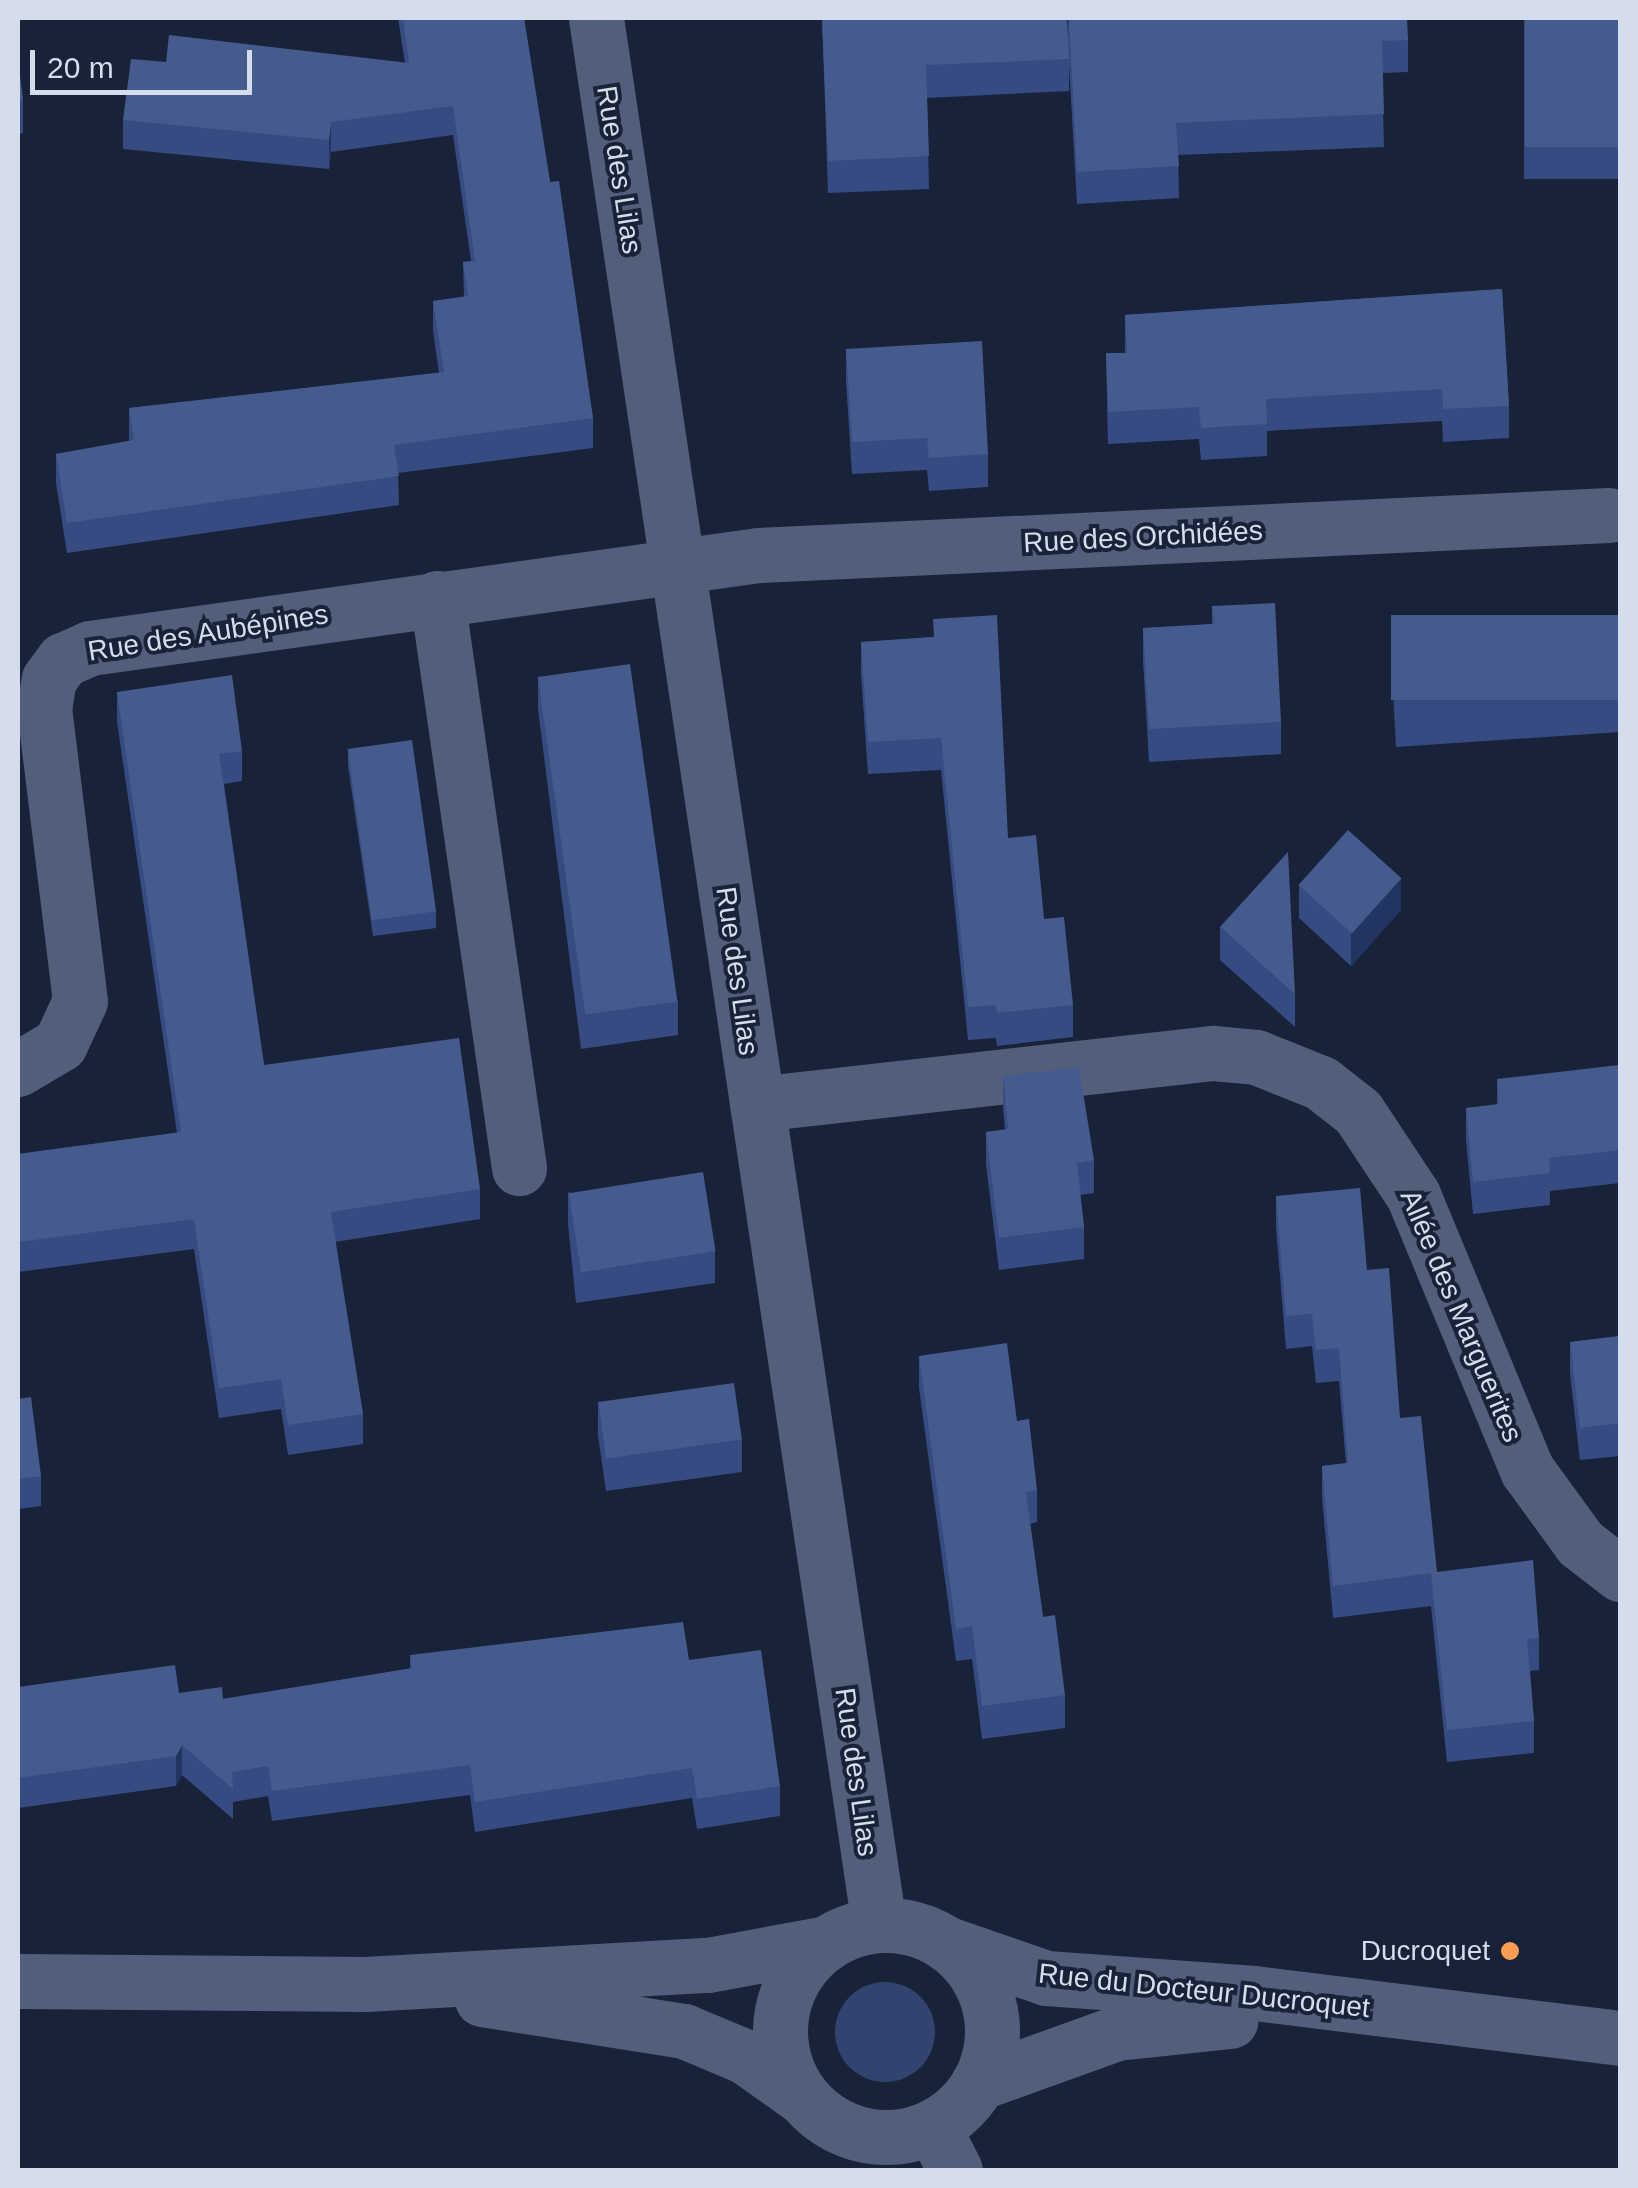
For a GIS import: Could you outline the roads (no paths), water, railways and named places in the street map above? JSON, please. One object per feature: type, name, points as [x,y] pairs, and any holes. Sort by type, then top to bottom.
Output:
[{"type":"street","name":"Rue des Lilas","points":[[596,18],[878,1925]]},
{"type":"street","name":"Rue des Orchidées","points":[[678,564],[1609,515]]},
{"type":"street","name":"Rue des Aubépines","points":[[18,1069],[60,1044],[80,1001],[44,709],[49,679],[63,660],[90,648],[678,564]]},
{"type":"street","points":[[437,598],[518,1168]]},
{"type":"street","name":"Allée des Marguerites","points":[[757,1104],[1213,1053],[1256,1057],[1321,1084],[1358,1112],[1414,1195],[1527,1470],[1580,1543],[1620,1574]]},
{"type":"street","points":[[18,1981],[365,1984],[708,1965],[827,1942],[878,1925],[907,1926],[945,1943],[968,1964],[989,2006],[990,2053],[978,2083],[960,2108],[944,2149],[870,2137],[826,2119],[802,2096],[746,2057],[684,2032],[365,1984]]},
{"type":"street","points":[[802,2096],[782,2054],[780,2022],[795,1977],[827,1942]]},
{"type":"street","name":"Rue du Docteur Ducroquet","points":[[945,1943],[1046,1978],[1254,1993],[1620,2038]]},
{"type":"street","name":"Rue du Docteur Ducroquet","points":[[978,2083],[1066,2046],[1152,2027],[1408,2014]]},
{"type":"place","name":"Ducroquet","points":[[1510,1951]]}]
